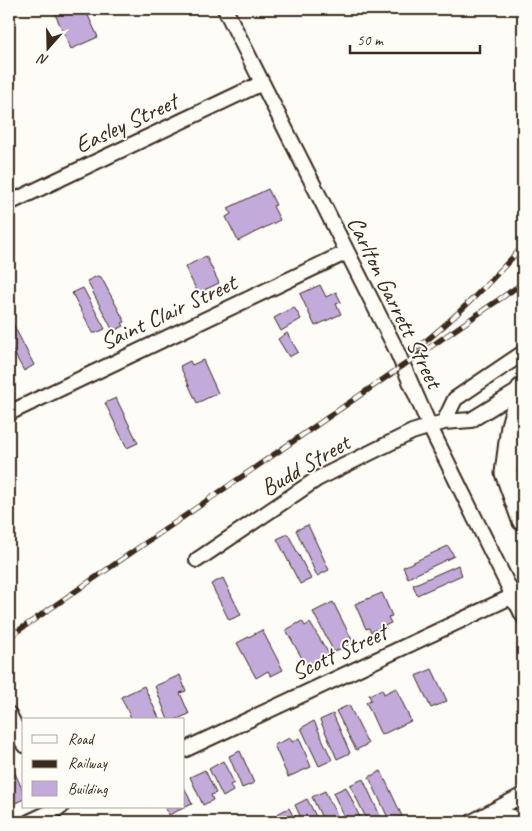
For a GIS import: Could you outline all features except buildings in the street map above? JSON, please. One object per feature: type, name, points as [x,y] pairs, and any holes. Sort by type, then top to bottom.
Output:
[{"type":"main road","points":[[522,388],[512,426],[506,473],[523,520]]},
{"type":"street","name":"Carlton Garrett Street","points":[[225,9],[395,347],[430,427],[518,600],[523,616]]},
{"type":"street","name":"Easley Street","points":[[9,203],[262,83]]},
{"type":"street","name":"Saint Clair Street","points":[[9,413],[347,252]]},
{"type":"street","points":[[444,422],[455,399],[523,353]]},
{"type":"street","name":"Budd Street","points":[[197,560],[317,479],[412,432],[444,422],[471,420],[522,388]]},
{"type":"street","name":"Scott Street","points":[[185,750],[518,600]]},
{"type":"street","points":[[9,714],[22,741]]},
{"type":"street","points":[[472,822],[523,795]]},
{"type":"street","points":[[29,822],[58,812]]},
{"type":"street","points":[[494,812],[523,820]]},
{"type":"railway","points":[[417,348],[459,312],[523,246]]},
{"type":"railway","points":[[9,637],[523,283]]}]
